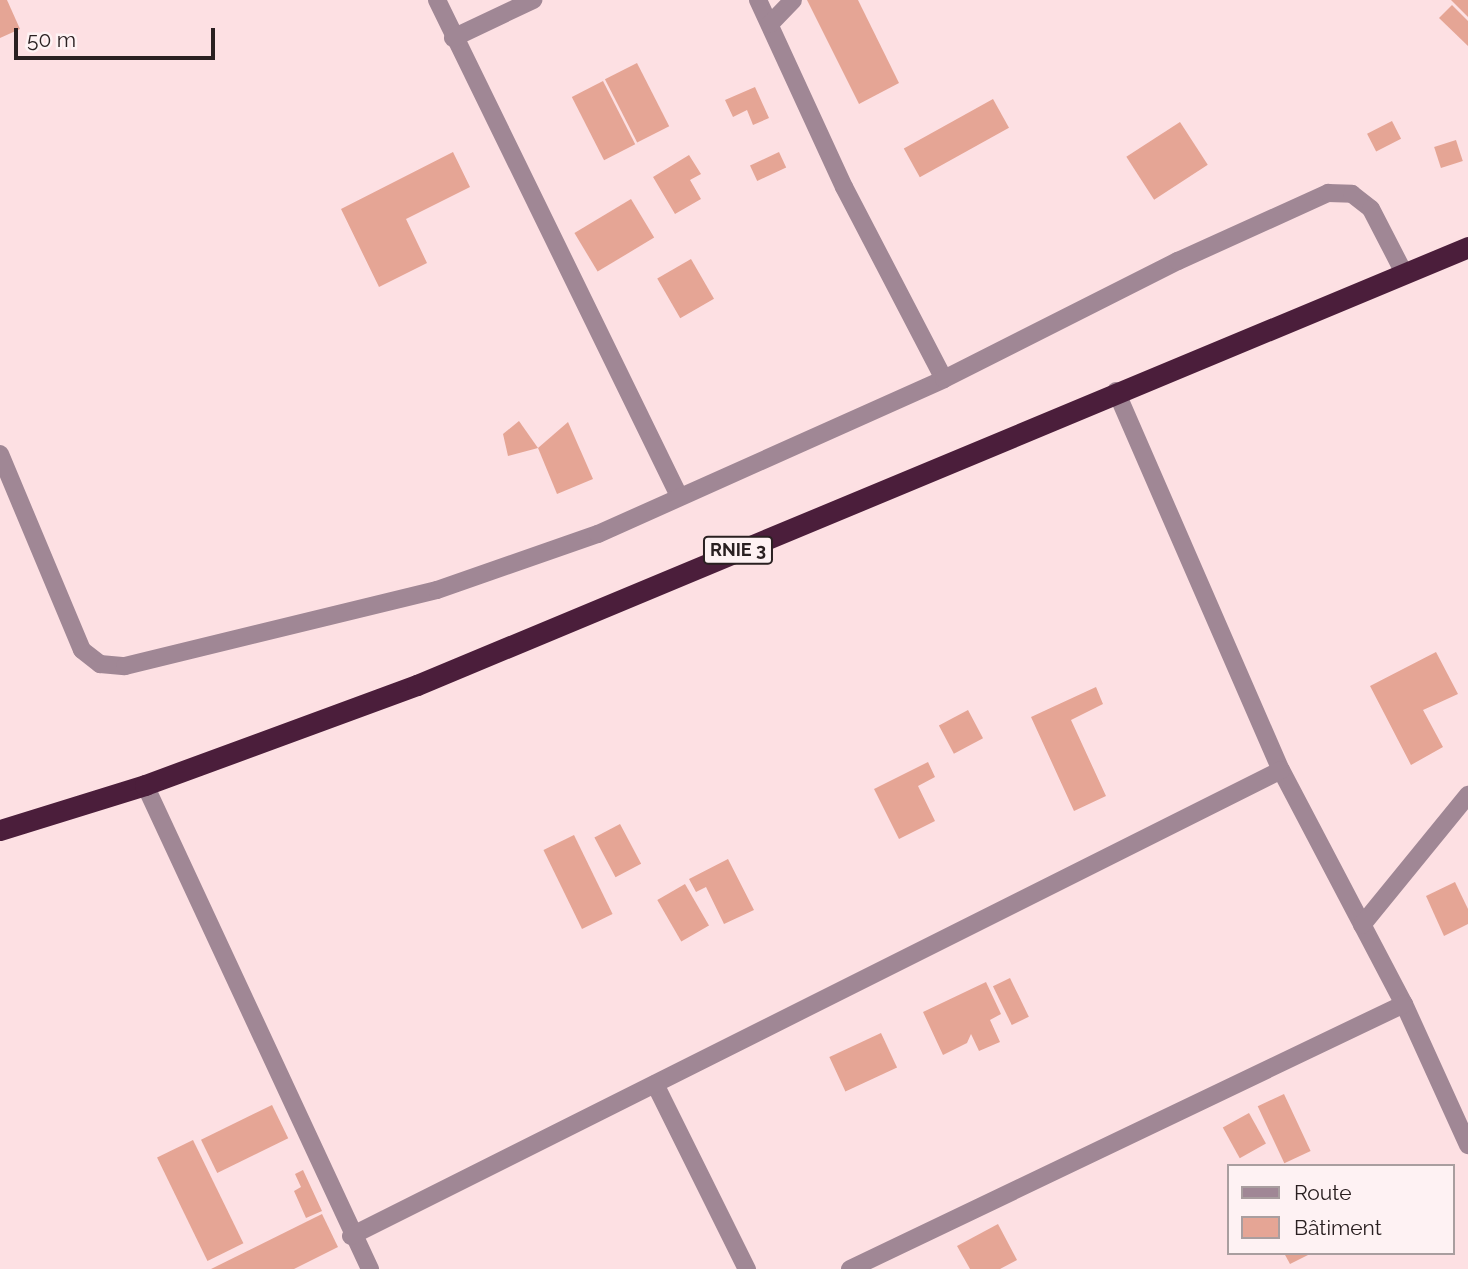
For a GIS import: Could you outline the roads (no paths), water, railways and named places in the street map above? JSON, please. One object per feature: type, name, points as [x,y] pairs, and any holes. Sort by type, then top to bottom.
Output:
[{"type":"highway","name":"RNIE 3","points":[[0,830],[145,785],[417,685],[1116,391],[1468,247]]},
{"type":"street","points":[[437,0],[453,38],[679,496]]},
{"type":"street","points":[[453,38],[533,0]]},
{"type":"street","points":[[758,0],[844,187],[944,379]]},
{"type":"street","points":[[770,24],[793,0]]},
{"type":"street","points":[[0,454],[82,650],[100,664],[125,666],[494,573],[679,496],[944,379],[1178,261],[1328,193],[1352,194],[1371,209],[1405,275]]},
{"type":"street","points":[[1116,391],[1281,770],[1404,1004],[1468,1145]]},
{"type":"street","points":[[351,1236],[1281,770]]},
{"type":"street","points":[[145,785],[351,1236],[370,1269]]},
{"type":"street","points":[[1362,925],[1468,794]]},
{"type":"street","points":[[850,1269],[1404,1004]]},
{"type":"street","points":[[654,1084],[747,1269]]}]
